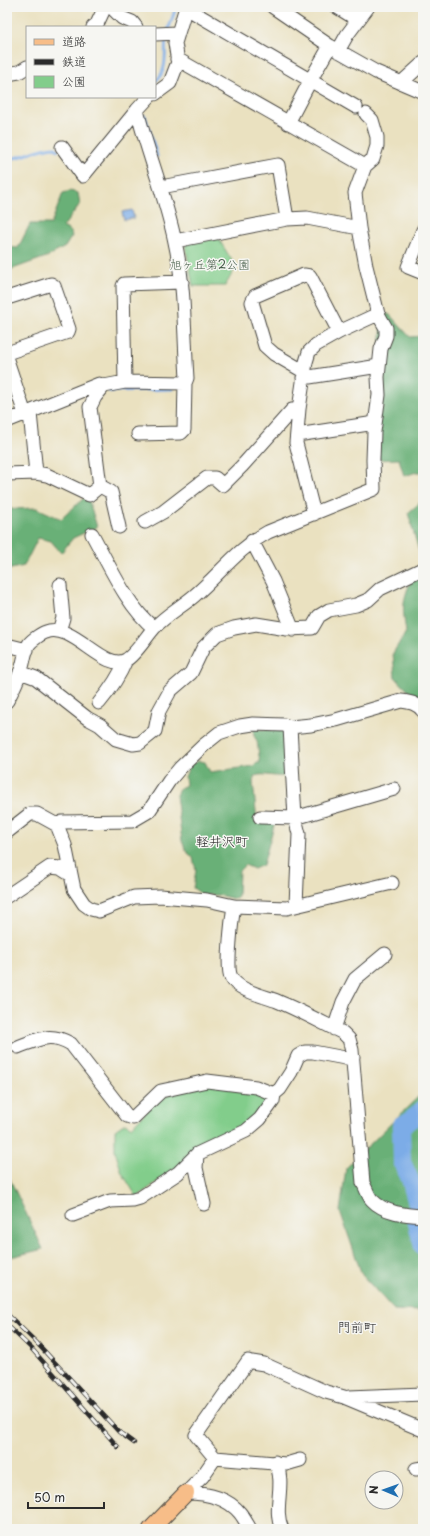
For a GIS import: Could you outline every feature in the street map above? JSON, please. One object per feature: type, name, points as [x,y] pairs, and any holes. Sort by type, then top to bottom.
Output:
[{"type":"main road","points":[[151,1529],[186,1493]]},
{"type":"street","points":[[94,26],[97,24],[105,7]]},
{"type":"street","points":[[111,7],[122,18],[132,22],[135,26]]},
{"type":"street","points":[[273,7],[334,48],[376,72],[423,92]]},
{"type":"street","points":[[337,7],[358,20]]},
{"type":"street","points":[[288,123],[310,81],[334,48],[368,7]]},
{"type":"street","points":[[99,703],[118,678],[126,660],[144,642],[154,628],[172,612],[194,596],[252,540],[268,532],[374,489],[373,460],[375,423],[379,395],[379,366],[386,328],[378,314],[366,266],[359,228],[355,193],[365,166],[373,159],[377,146],[377,137],[372,120],[361,110],[186,8],[175,43],[178,62],[170,83],[156,93]]},
{"type":"street","points":[[156,34],[178,33]]},
{"type":"street","points":[[177,59],[365,166]]},
{"type":"street","points":[[401,82],[423,63]]},
{"type":"street","points":[[7,74],[19,72],[26,68]]},
{"type":"street","points":[[62,147],[83,176],[148,98]]},
{"type":"street","points":[[137,110],[161,187],[175,241],[182,282],[187,378],[185,383],[184,430],[181,433],[138,434]]},
{"type":"street","points":[[161,187],[278,165],[287,219]]},
{"type":"street","points":[[175,241],[287,219],[307,218],[359,228]]},
{"type":"street","points":[[423,230],[408,267],[423,273]]},
{"type":"street","points":[[339,332],[310,276],[304,275],[255,296],[252,302],[265,346],[303,375],[379,366]]},
{"type":"street","points":[[125,382],[124,284],[182,282]]},
{"type":"street","points":[[7,298],[51,284],[54,286],[69,329],[68,332],[7,353]]},
{"type":"street","points":[[314,514],[296,443],[303,375],[309,352],[316,345],[339,332],[378,314]]},
{"type":"street","points":[[7,360],[27,413],[36,473]]},
{"type":"street","points":[[7,421],[99,384],[104,386],[125,382],[185,383]]},
{"type":"street","points":[[100,486],[90,407],[95,397],[104,386]]},
{"type":"street","points":[[145,522],[163,512],[207,478],[215,478],[223,485],[292,410],[299,409]]},
{"type":"street","points":[[297,435],[375,423]]},
{"type":"street","points":[[7,474],[36,473],[47,475],[89,495],[100,486]]},
{"type":"street","points":[[100,486],[111,492],[118,527]]},
{"type":"street","points":[[92,534],[123,590],[145,621],[154,628]]},
{"type":"street","points":[[252,540],[273,581],[293,630]]},
{"type":"street","points":[[20,672],[36,678],[87,718],[100,725],[116,739],[133,744],[140,743],[155,731],[159,711],[170,691],[192,673],[203,648],[217,634],[234,628],[256,624],[293,630],[312,628],[319,616],[329,610],[356,605],[368,600],[380,589],[420,570]]},
{"type":"street","points":[[59,631],[63,618],[60,585]]},
{"type":"street","points":[[7,701],[20,672],[29,644],[47,631],[59,631],[76,638],[106,658],[115,662],[126,660]]},
{"type":"street","points":[[7,645],[27,650]]},
{"type":"street","points":[[57,825],[62,822],[132,821],[149,811],[169,781],[204,745],[219,733],[240,726],[253,724],[284,725],[290,727],[311,725],[336,720],[401,701],[418,705],[423,711]]},
{"type":"street","points":[[290,727],[296,818],[299,834],[296,905]]},
{"type":"street","points":[[260,817],[296,818],[394,789]]},
{"type":"street","points":[[7,832],[30,814],[37,814],[57,825],[65,845],[74,889],[84,904],[91,909],[99,911],[134,897],[145,896],[191,898],[234,906],[287,908],[392,883]]},
{"type":"street","points":[[7,896],[50,867],[60,868],[71,875]]},
{"type":"street","points":[[234,906],[230,941],[231,977],[240,986],[252,993],[276,1000],[343,1033],[349,1039],[353,1057],[363,1183],[372,1200],[384,1208],[400,1214],[423,1216]]},
{"type":"street","points":[[334,1029],[343,1002],[355,979],[385,954]]},
{"type":"street","points":[[14,1050],[45,1037],[63,1040],[72,1044],[127,1116],[133,1118],[161,1091],[207,1081],[256,1087],[274,1094]]},
{"type":"street","points":[[73,1215],[110,1201],[133,1200],[140,1198],[178,1173],[197,1154],[246,1130],[260,1119],[273,1101],[274,1094],[280,1089],[298,1056],[305,1052],[313,1052],[344,1058],[353,1057]]},
{"type":"street","points":[[197,1154],[196,1168],[204,1204]]},
{"type":"street","points":[[300,1460],[286,1464],[215,1458],[196,1435],[250,1361],[264,1364],[326,1392],[344,1397],[423,1430]]},
{"type":"street","points":[[344,1397],[423,1394]]},
{"type":"street","points":[[186,1493],[202,1477],[215,1458]]},
{"type":"street","points":[[275,1462],[280,1469],[281,1481],[279,1522],[282,1529]]},
{"type":"street","points":[[186,1493],[201,1493],[219,1498],[230,1504],[240,1512],[250,1529]]},
{"type":"green space","points":[[70,191],[78,193],[80,204],[63,227],[70,231],[72,236],[65,247],[49,256],[7,271],[7,247],[18,248],[30,224],[51,224],[63,193]]},
{"type":"green space","name":"旭ヶ丘第2公園","points":[[218,238],[236,267],[225,286],[193,286],[185,244]]},
{"type":"green space","points":[[389,314],[410,337],[423,336],[423,472],[417,472],[404,476],[399,459],[376,460],[382,315]]},
{"type":"green space","points":[[84,498],[89,501],[97,527],[73,538],[61,553],[51,541],[38,538],[24,566],[7,570],[7,509],[37,508],[61,519]]},
{"type":"green space","points":[[423,500],[423,565],[408,513]]},
{"type":"green space","points":[[423,574],[423,701],[413,696],[395,677],[393,653],[406,632],[404,605],[411,580]]},
{"type":"green space","points":[[253,729],[286,731],[289,775],[259,775],[255,776],[253,782],[257,821],[275,822],[263,865],[254,869],[245,865],[239,871],[238,897],[235,899],[218,895],[203,895],[193,888],[196,870],[193,858],[186,851],[182,841],[176,795],[180,788],[186,785],[185,777],[190,764],[199,761],[205,762],[210,772],[254,766],[256,763],[260,763],[257,741],[254,736]]},
{"type":"green space","points":[[210,1084],[262,1092],[268,1099],[254,1122],[190,1151],[189,1158],[137,1197],[122,1173],[115,1151],[115,1130],[125,1123],[132,1127],[162,1096]]},
{"type":"green space","points":[[423,1092],[423,1311],[394,1310],[362,1275],[340,1211],[346,1168]]},
{"type":"green space","points":[[7,1173],[43,1249],[7,1258]]},
{"type":"water","points":[[132,210],[134,218],[124,220],[122,212]]},
{"type":"waterway","points":[[168,31],[176,7]]},
{"type":"waterway","points":[[156,80],[162,72],[164,66],[166,36]]},
{"type":"waterway","points":[[145,116],[157,156]]},
{"type":"waterway","points":[[7,159],[48,148],[54,147],[58,150]]},
{"type":"waterway","points":[[187,274],[188,290]]},
{"type":"waterway","points":[[109,391],[172,389]]},
{"type":"waterway","points":[[423,1109],[411,1120],[401,1125],[402,1162],[410,1179],[417,1204],[416,1220],[423,1247]]},
{"type":"railway","points":[[7,1314],[36,1342],[119,1432],[134,1443]]},
{"type":"railway","points":[[7,1325],[31,1348],[118,1447]]},
{"type":"district","name":"軽井沢町","points":[[222,840]]},
{"type":"district","name":"門前町","points":[[357,1326]]}]
